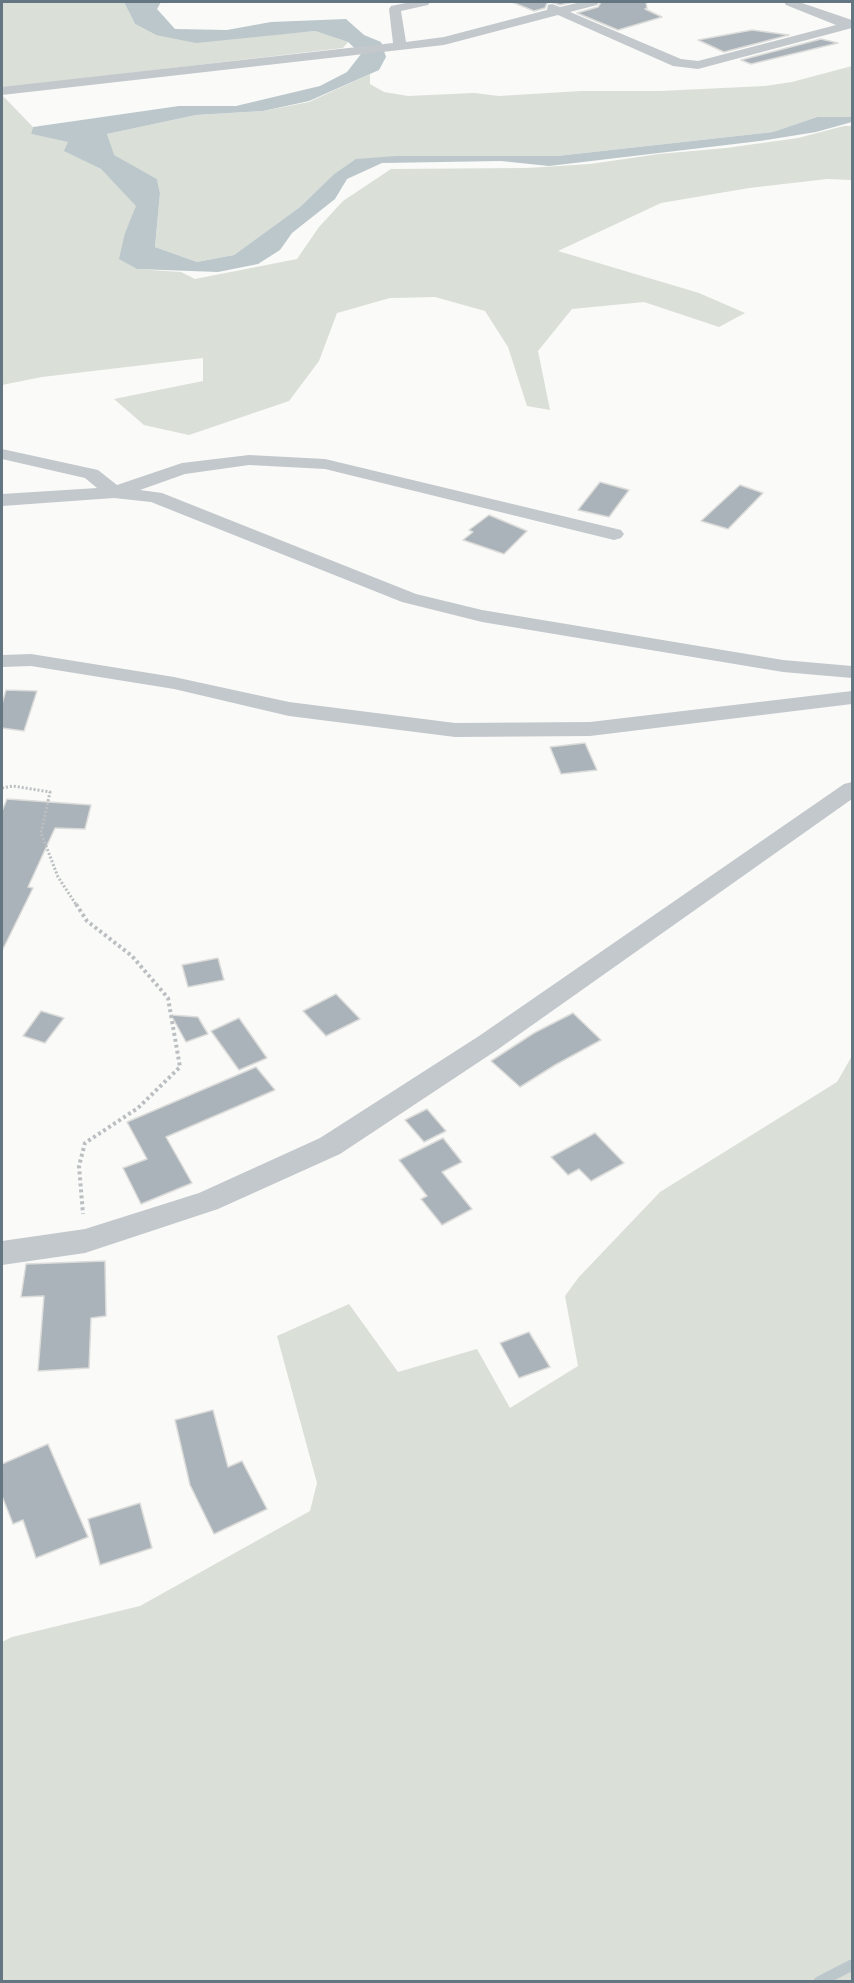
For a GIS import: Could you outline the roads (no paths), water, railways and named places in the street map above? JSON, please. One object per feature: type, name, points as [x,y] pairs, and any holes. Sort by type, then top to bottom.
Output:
[{"type":"street","points":[[396,46],[395,9],[424,2]]},
{"type":"street","points":[[538,2],[678,63],[698,65],[850,25]]},
{"type":"street","points":[[2,91],[444,41],[593,2]]},
{"type":"street","points":[[790,2],[850,25]]},
{"type":"street","points":[[2,454],[91,474],[114,492]]},
{"type":"street","points":[[114,492],[194,467],[249,460],[325,464],[614,534]]},
{"type":"street","points":[[2,500],[114,492],[155,497],[409,597],[482,616],[783,666],[852,672]]},
{"type":"street","points":[[2,661],[31,660],[174,683],[289,709],[455,730],[590,729],[852,698]]},
{"type":"street","points":[[2,1253],[85,1241],[208,1201],[330,1146],[488,1043],[852,789]]},
{"type":"waterway","points":[[819,1982],[852,1965]]}]
